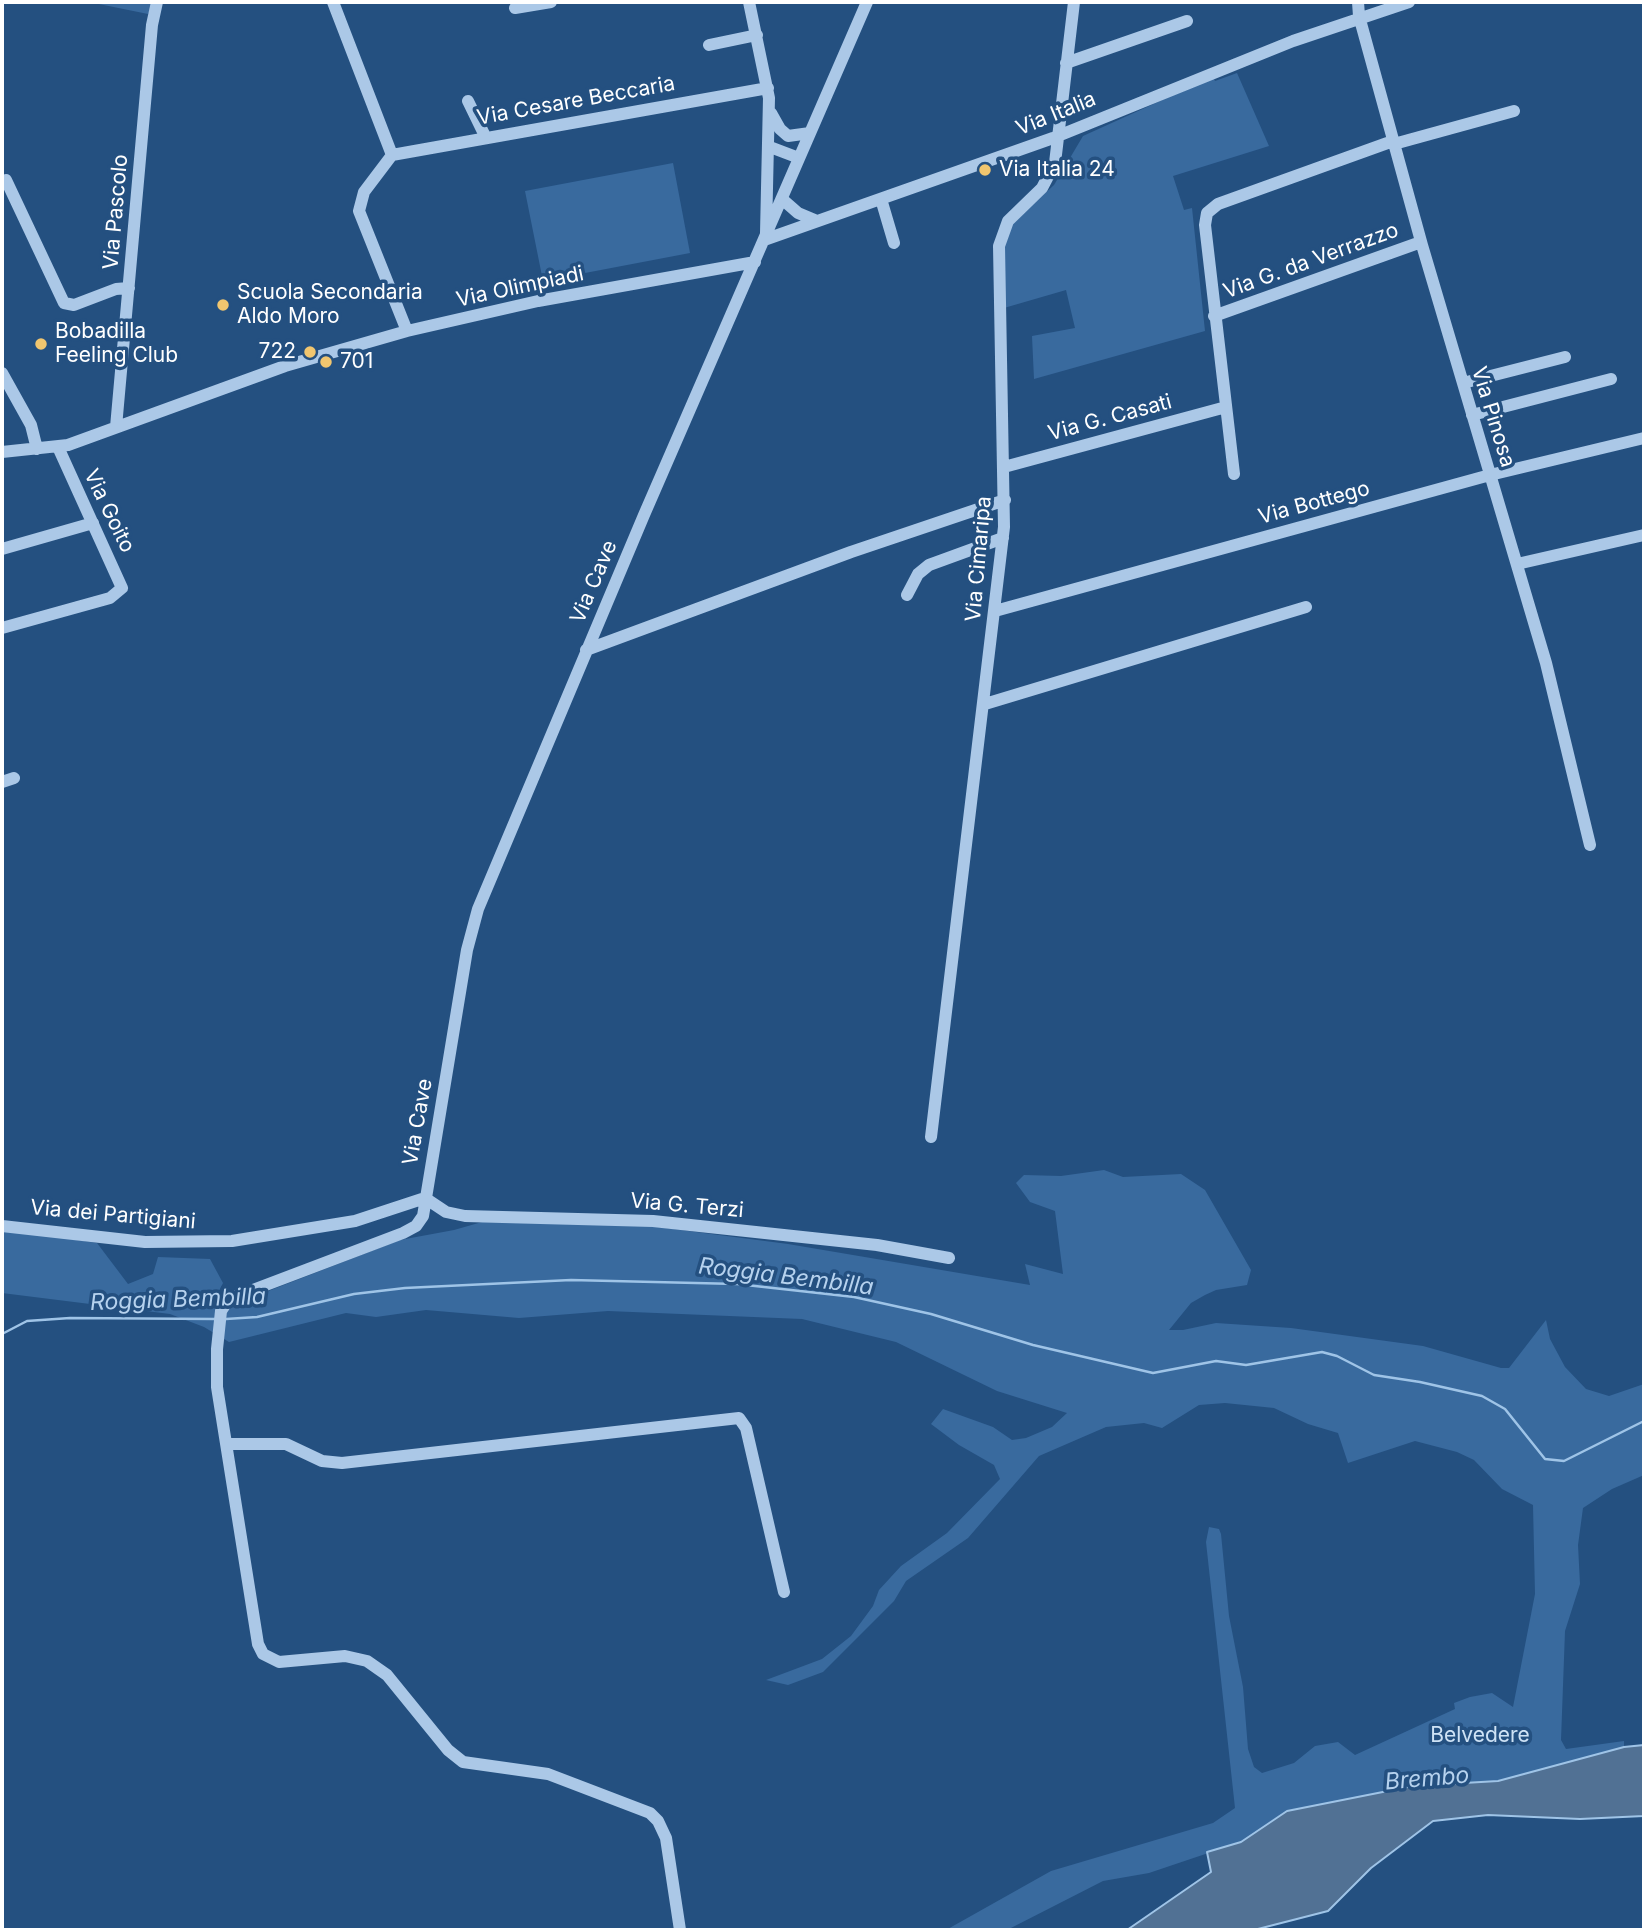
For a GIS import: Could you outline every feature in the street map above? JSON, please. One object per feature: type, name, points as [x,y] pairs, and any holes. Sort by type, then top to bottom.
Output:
[{"type":"street","name":"Via Pascolo","points":[[116,427],[152,24],[157,2]]},
{"type":"street","points":[[333,2],[392,155],[364,192],[359,211],[407,331]]},
{"type":"street","points":[[515,8],[551,2]]},
{"type":"street","points":[[749,2],[768,88],[770,146],[765,238]]},
{"type":"street","name":"Via Cave","points":[[227,1444],[216,1371],[220,1319],[224,1304],[231,1298],[411,1229],[423,1216],[475,918],[586,650],[867,2]]},
{"type":"street","name":"Via Cimaripa","points":[[931,1137],[1003,538],[999,242],[1010,218],[1048,180],[1055,163],[1074,2]]},
{"type":"street","name":"Via Pinosa","points":[[1358,2],[1359,16],[1421,242],[1548,671],[1590,845]]},
{"type":"street","name":"Via Italia","points":[[765,238],[1059,136],[1163,91],[1359,16],[1409,2]]},
{"type":"street","points":[[1066,63],[1187,21]]},
{"type":"street","points":[[709,45],[757,35]]},
{"type":"street","name":"Via Cesare Beccaria","points":[[392,155],[485,136],[768,88]]},
{"type":"street","points":[[468,101],[485,136]]},
{"type":"street","points":[[769,110],[786,135],[795,137],[810,133]]},
{"type":"street","points":[[1234,474],[1205,225],[1209,209],[1288,177],[1394,143],[1514,111]]},
{"type":"street","points":[[770,146],[799,158]]},
{"type":"street","points":[[6,180],[65,303],[74,305],[116,289],[129,288]]},
{"type":"street","points":[[782,199],[798,213],[817,221]]},
{"type":"street","points":[[881,199],[894,243]]},
{"type":"street","name":"Via G. da Verrazzo","points":[[1214,316],[1421,242]]},
{"type":"street","name":"Via Olimpiadi","points":[[2,452],[58,447],[285,366],[407,331],[538,301],[755,262]]},
{"type":"street","points":[[1463,383],[1565,357]]},
{"type":"street","points":[[2,373],[31,425],[37,449]]},
{"type":"street","points":[[1472,415],[1611,379]]},
{"type":"street","name":"Via G. Casati","points":[[1004,467],[1226,407]]},
{"type":"street","name":"Via Bottego","points":[[996,611],[1490,475],[1644,438]]},
{"type":"street","name":"Via Goito","points":[[2,628],[110,598],[120,592],[120,579],[58,447]]},
{"type":"street","points":[[586,650],[851,552],[1004,500]]},
{"type":"street","points":[[2,549],[93,523]]},
{"type":"street","points":[[1517,564],[1644,535]]},
{"type":"street","points":[[907,595],[918,574],[931,563],[1003,538]]},
{"type":"street","points":[[985,704],[1306,607]]},
{"type":"street","name":"Via dei Partigiani","points":[[2,1226],[145,1242],[232,1241],[355,1221],[425,1198]]},
{"type":"street","name":"Via G. Terzi","points":[[425,1198],[446,1212],[465,1216],[524,1220],[653,1221],[854,1242],[949,1258]]},
{"type":"street","points":[[680,1930],[666,1838],[653,1815],[553,1775],[463,1762],[447,1750],[390,1678],[368,1661],[345,1656],[279,1662],[265,1657],[258,1644],[227,1444],[286,1444],[322,1461],[342,1463],[739,1418],[746,1428],[784,1592]]},
{"type":"green space","points":[[89,2],[155,2],[148,14]]},
{"type":"green space","points":[[1237,73],[1269,146],[1173,176],[1184,210],[1192,208],[1205,331],[1034,379],[1032,336],[1075,328],[1066,290],[1004,308],[1002,253],[1012,224],[1054,185],[1083,136],[1213,77],[1215,81]]},
{"type":"green space","points":[[673,163],[690,253],[543,281],[525,191]]},
{"type":"green space","name":"Belvedere","points":[[1104,1170],[1123,1177],[1181,1174],[1205,1190],[1251,1270],[1247,1285],[1216,1290],[1191,1303],[1169,1330],[1216,1323],[1291,1328],[1423,1346],[1509,1368],[1546,1320],[1550,1339],[1565,1367],[1586,1389],[1609,1396],[1644,1384],[1644,1475],[1612,1489],[1583,1508],[1578,1545],[1580,1584],[1565,1631],[1561,1740],[1566,1749],[1624,1741],[1624,1747],[1498,1781],[1413,1786],[1287,1811],[1241,1842],[1149,1873],[1103,1881],[1007,1930],[946,1930],[1051,1871],[1213,1823],[1235,1808],[1206,1542],[1209,1527],[1219,1529],[1221,1534],[1229,1616],[1243,1687],[1248,1749],[1254,1767],[1262,1773],[1294,1763],[1315,1746],[1338,1742],[1355,1755],[1455,1709],[1454,1703],[1470,1697],[1492,1693],[1513,1707],[1535,1594],[1533,1505],[1502,1489],[1474,1460],[1457,1452],[1415,1441],[1348,1463],[1338,1433],[1308,1424],[1274,1408],[1225,1403],[1199,1405],[1162,1428],[1144,1423],[1106,1427],[1039,1456],[968,1538],[906,1581],[894,1601],[823,1672],[788,1685],[766,1680],[822,1659],[851,1636],[873,1606],[879,1590],[901,1566],[947,1533],[1000,1479],[994,1465],[959,1445],[931,1424],[943,1409],[993,1427],[1012,1440],[1026,1438],[1052,1427],[1067,1413],[997,1391],[896,1342],[802,1319],[608,1311],[519,1318],[426,1310],[376,1317],[346,1313],[229,1342],[204,1327],[170,1314],[2,1293],[2,1229],[97,1243],[128,1284],[153,1274],[158,1257],[210,1259],[223,1283],[214,1301],[258,1295],[400,1240],[482,1222],[650,1226],[788,1244],[1030,1285],[1025,1264],[1063,1274],[1055,1211],[1030,1202],[1016,1183],[1024,1175],[1061,1176]]},
{"type":"shaded area","points":[[1644,1745],[1644,1816],[1580,1819],[1488,1815],[1433,1821],[1371,1868],[1328,1911],[1254,1930],[1127,1930],[1211,1872],[1207,1852],[1241,1842],[1287,1811],[1413,1786],[1498,1781],[1624,1747]]},
{"type":"waterway","name":"Roggia Bembilla","points":[[226,1319],[257,1317],[354,1294],[405,1288],[571,1280],[737,1284],[854,1297],[931,1314],[1033,1345],[1153,1373],[1216,1361],[1246,1365],[1322,1352],[1337,1356],[1374,1375],[1482,1396],[1505,1409],[1545,1459],[1564,1461],[1644,1421]]},
{"type":"waterway","name":"Roggia Bembilla","points":[[2,1334],[27,1321],[70,1318],[216,1319]]},
{"type":"place","name":"Via Italia 24","points":[[985,170]]},
{"type":"place","name":"Scuola Secondaria Aldo Moro","points":[[223,305]]},
{"type":"place","name":"Bobadilla Feeling Club","points":[[41,344]]},
{"type":"place","name":"722","points":[[310,352]]},
{"type":"place","name":"701","points":[[326,362]]},
{"type":"water label","name":"Brembo","points":[[1427,1779]]}]
